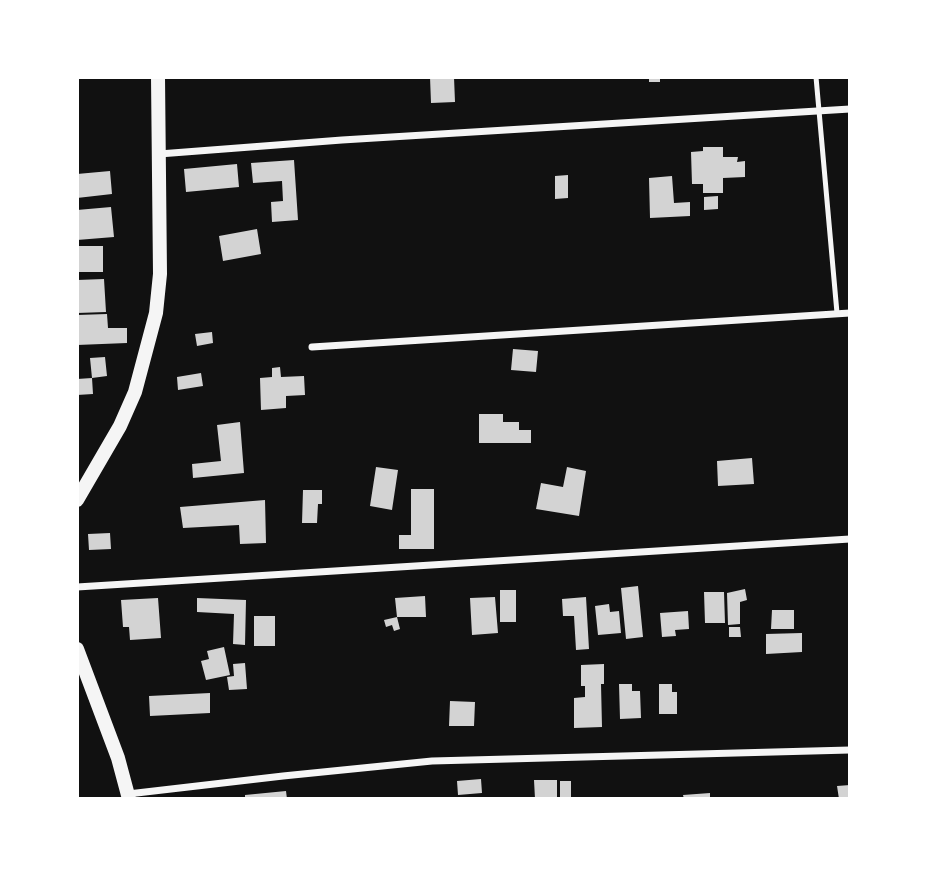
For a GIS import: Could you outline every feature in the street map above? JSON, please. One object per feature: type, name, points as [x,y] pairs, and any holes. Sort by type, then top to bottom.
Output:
[{"type":"main road","points":[[77,500],[120,426],[135,392],[154,323],[160,274],[158,77]]},
{"type":"main road","points":[[77,649],[118,758],[129,796]]},
{"type":"street","points":[[159,154],[850,109]]},
{"type":"street","points":[[312,347],[850,313]]},
{"type":"street","points":[[77,587],[850,539]]},
{"type":"street","points":[[129,796],[283,776],[432,761],[850,750]]},
{"type":"lane","points":[[816,77],[837,313]]},
{"type":"building","points":[[430,77],[454,77],[455,102],[431,103]]},
{"type":"building","points":[[649,77],[660,77],[660,82],[649,82]]},
{"type":"building","points":[[703,147],[723,147],[723,157],[738,157],[737,162],[745,161],[745,177],[723,178],[723,193],[703,193],[703,184],[692,184],[691,152],[703,151]]},
{"type":"building","points":[[294,160],[298,220],[272,222],[271,202],[283,201],[282,181],[253,183],[251,163]]},
{"type":"building","points":[[237,164],[239,187],[186,192],[184,169]]},
{"type":"building","points":[[110,171],[112,194],[77,198],[77,174]]},
{"type":"building","points":[[568,175],[568,198],[555,199],[555,176]]},
{"type":"building","points":[[672,176],[674,203],[690,202],[690,216],[650,218],[649,178]]},
{"type":"building","points":[[718,196],[718,209],[704,210],[704,197]]},
{"type":"building","points":[[111,207],[114,237],[77,240],[77,210]]},
{"type":"building","points":[[257,229],[261,254],[223,261],[219,236]]},
{"type":"building","points":[[77,246],[103,246],[103,272],[77,272]]},
{"type":"building","points":[[104,279],[106,312],[77,313],[77,280]]},
{"type":"building","points":[[107,314],[108,328],[127,328],[127,343],[77,345],[77,315]]},
{"type":"building","points":[[212,332],[213,343],[197,346],[195,334]]},
{"type":"building","points":[[513,349],[538,351],[536,372],[511,370]]},
{"type":"building","points":[[105,357],[107,376],[92,378],[90,358]]},
{"type":"building","points":[[280,367],[281,377],[304,376],[305,395],[286,396],[286,408],[261,410],[260,378],[272,377],[272,368]]},
{"type":"building","points":[[201,373],[203,386],[178,390],[177,377]]},
{"type":"building","points":[[92,378],[93,394],[77,395],[77,379]]},
{"type":"building","points":[[479,414],[503,414],[503,422],[519,422],[519,430],[531,430],[531,443],[479,443]]},
{"type":"building","points":[[240,422],[244,473],[193,478],[192,464],[221,461],[217,425]]},
{"type":"building","points":[[752,458],[754,484],[718,486],[717,461]]},
{"type":"building","points":[[376,467],[398,470],[392,510],[370,506]]},
{"type":"building","points":[[567,467],[586,471],[579,516],[536,509],[541,483],[563,487]]},
{"type":"building","points":[[411,489],[434,489],[434,549],[399,549],[399,535],[411,535]]},
{"type":"building","points":[[303,490],[322,490],[317,523],[302,523]]},
{"type":"building","points":[[265,500],[266,543],[240,544],[239,525],[183,528],[180,507]]},
{"type":"building","points":[[110,533],[111,549],[89,550],[88,534]]},
{"type":"building","points":[[638,586],[643,637],[626,639],[621,588]]},
{"type":"building","points":[[745,589],[747,600],[740,602],[740,624],[728,625],[727,593]]},
{"type":"building","points":[[500,590],[516,590],[516,622],[500,622]]},
{"type":"building","points":[[704,592],[724,592],[725,623],[705,623]]},
{"type":"building","points":[[425,596],[426,617],[397,617],[395,598]]},
{"type":"building","points":[[495,597],[498,633],[472,635],[470,598]]},
{"type":"building","points":[[586,597],[589,649],[576,650],[574,616],[563,616],[562,599]]},
{"type":"building","points":[[158,598],[161,638],[130,640],[129,627],[123,627],[121,600]]},
{"type":"building","points":[[197,598],[246,600],[245,645],[233,644],[234,614],[197,612]]},
{"type":"building","points":[[609,604],[610,612],[619,611],[621,633],[598,635],[595,606]]},
{"type":"building","points":[[772,610],[794,610],[794,629],[771,629]]},
{"type":"building","points":[[688,611],[689,629],[675,630],[676,636],[662,637],[660,613]]},
{"type":"building","points":[[254,616],[275,616],[275,646],[254,646]]},
{"type":"building","points":[[397,617],[400,629],[394,631],[392,625],[386,627],[384,620]]},
{"type":"building","points":[[729,627],[740,627],[741,637],[729,637]]},
{"type":"building","points":[[802,633],[802,652],[766,654],[766,634]]},
{"type":"building","points":[[224,647],[230,675],[206,680],[201,661],[209,659],[207,651]]},
{"type":"building","points":[[245,663],[247,689],[229,690],[227,677],[234,676],[233,664]]},
{"type":"building","points":[[604,664],[604,684],[601,684],[602,727],[574,728],[574,698],[585,697],[585,686],[581,686],[581,665]]},
{"type":"building","points":[[619,684],[632,684],[632,691],[640,691],[641,718],[620,719]]},
{"type":"building","points":[[659,684],[672,684],[672,692],[677,692],[677,714],[659,714]]},
{"type":"building","points":[[210,693],[210,713],[150,716],[149,696]]},
{"type":"building","points":[[450,701],[475,702],[474,726],[449,726]]},
{"type":"building","points":[[481,779],[482,793],[458,795],[457,781]]},
{"type":"building","points":[[534,780],[557,780],[557,799],[535,799]]},
{"type":"building","points":[[560,781],[571,781],[571,799],[560,799]]},
{"type":"building","points":[[850,785],[850,799],[839,799],[837,786]]},
{"type":"building","points":[[286,791],[287,799],[245,799],[245,795]]},
{"type":"building","points":[[710,793],[710,799],[684,799],[683,795]]}]
